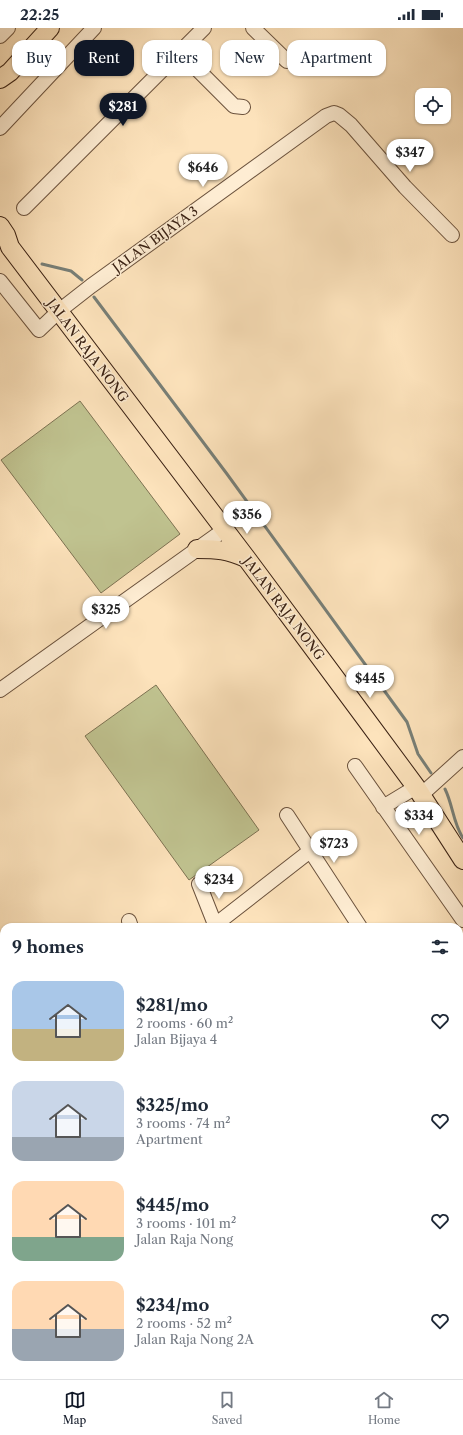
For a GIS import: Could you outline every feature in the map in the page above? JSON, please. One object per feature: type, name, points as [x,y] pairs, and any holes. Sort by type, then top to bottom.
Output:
[{"type":"main road","points":[[3,79],[50,28]]},
{"type":"main road","name":"JALAN RAJA NONG","points":[[0,226],[6,235],[5,243],[59,311],[247,559],[418,791],[463,860]]},
{"type":"main road","points":[[197,549],[219,549],[233,552],[247,559]]},
{"type":"street","points":[[0,36],[8,28]]},
{"type":"street","points":[[0,128],[94,28]]},
{"type":"street","points":[[192,40],[204,28]]},
{"type":"street","points":[[253,28],[287,62]]},
{"type":"street","points":[[24,208],[156,76]]},
{"type":"street","points":[[204,76],[234,106],[243,108]]},
{"type":"street","name":"JALAN BIJAYA 3","points":[[59,311],[91,286],[326,116],[334,113],[339,115],[351,125],[405,187],[452,235]]},
{"type":"street","points":[[0,282],[39,330],[59,311]]},
{"type":"street","points":[[0,690],[224,530]]},
{"type":"street","points":[[383,807],[418,791],[463,757]]},
{"type":"street","points":[[355,766],[463,920]]},
{"type":"street","points":[[287,815],[357,923]]},
{"type":"street","points":[[220,923],[310,851]]},
{"type":"street","points":[[199,884],[215,923]]},
{"type":"green space","points":[[80,401],[180,534],[101,593],[1,460]]},
{"type":"green space","points":[[156,685],[259,830],[189,880],[85,736]]},
{"type":"waterway","points":[[42,264],[71,271],[82,280]]},
{"type":"waterway","points":[[94,297],[227,474],[407,722],[418,754],[431,773]]},
{"type":"waterway","points":[[445,789],[457,826],[463,838]]}]
